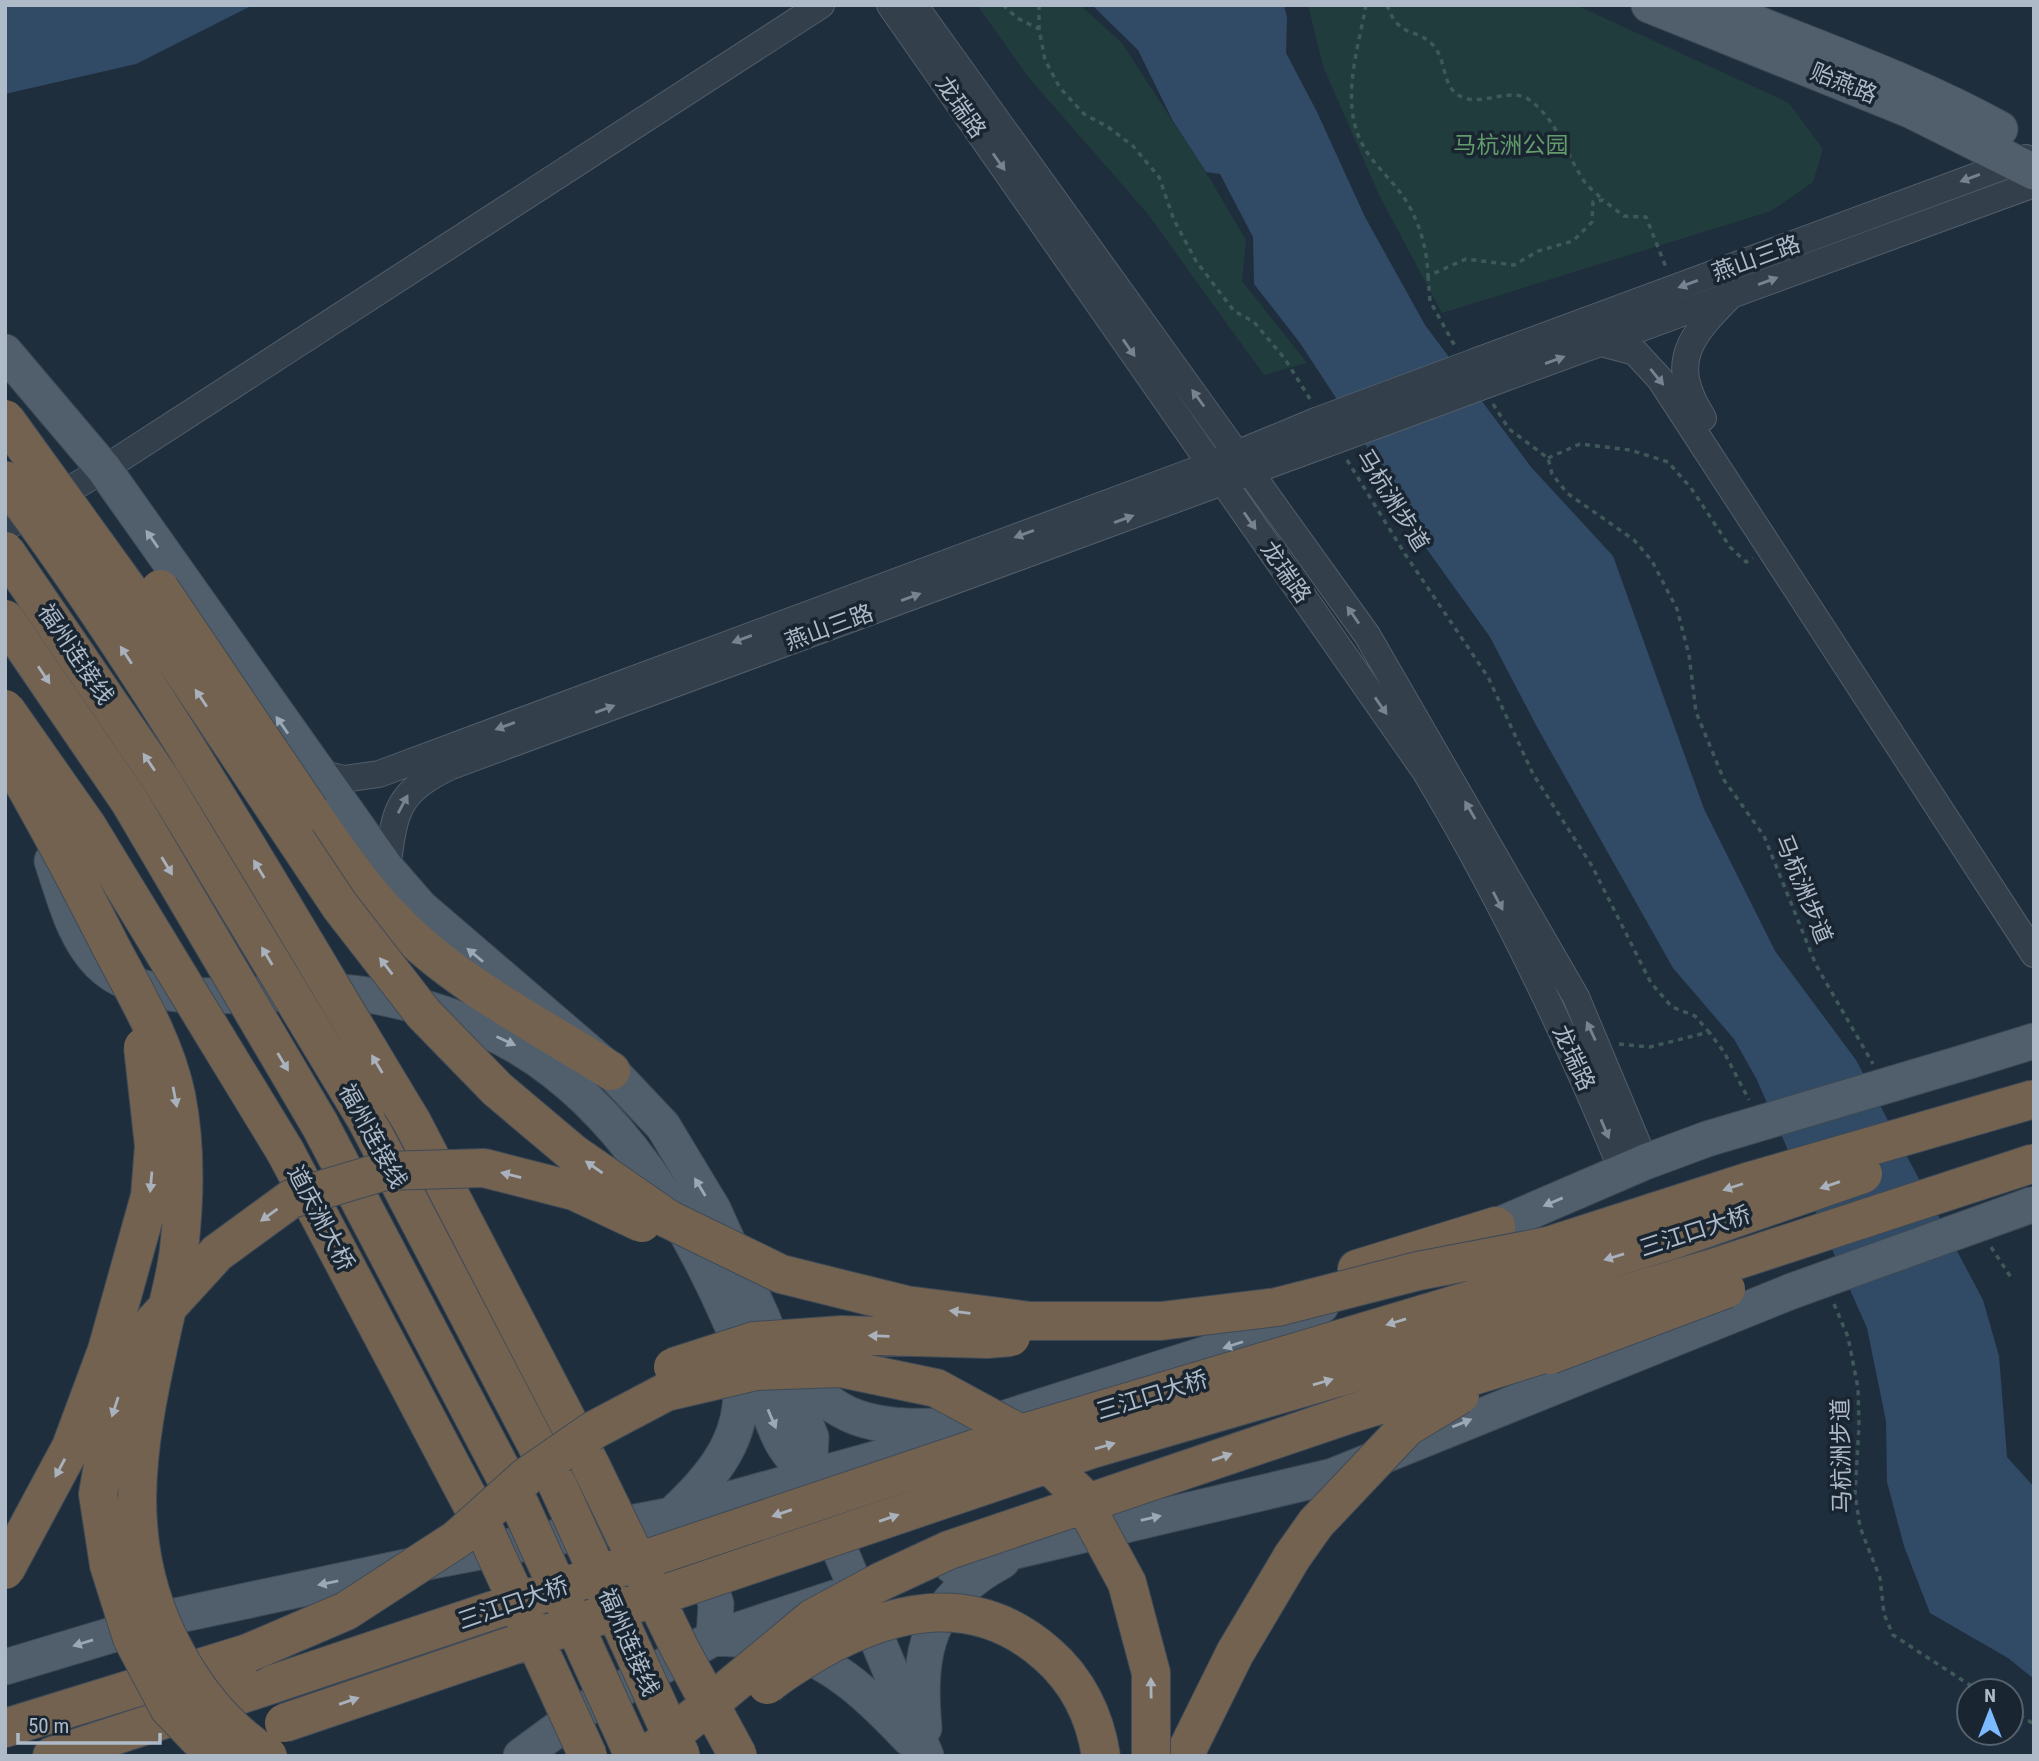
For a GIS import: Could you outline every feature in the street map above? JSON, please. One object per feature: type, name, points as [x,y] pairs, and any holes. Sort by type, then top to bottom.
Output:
[{"type":"highway","points":[[5,405],[156,583],[356,878],[396,923],[450,968],[611,1071]]},
{"type":"highway","points":[[5,419],[135,599],[340,906],[423,1013],[497,1089],[574,1154],[668,1219],[748,1300]]},
{"type":"highway","points":[[5,480],[60,554],[194,761],[412,1122],[591,1466],[697,1643],[738,1756]]},
{"type":"highway","name":"福州连接线","points":[[5,551],[162,781],[366,1119],[535,1489],[634,1756]]},
{"type":"highway","name":"福州连接线","points":[[5,619],[130,802],[535,1489],[681,1756]]},
{"type":"highway","name":"道庆洲大桥","points":[[5,709],[87,826],[285,1151],[480,1520],[588,1756]]},
{"type":"highway","points":[[5,751],[61,847],[157,1034],[176,1094],[184,1172],[179,1251],[147,1398],[135,1489],[140,1556],[161,1627],[196,1690],[249,1744],[276,1739]]},
{"type":"highway","points":[[5,1570],[71,1447],[107,1350],[150,1196],[154,1146],[142,1043],[112,948]]},
{"type":"highway","points":[[215,1756],[169,1708],[132,1638],[109,1565],[98,1494],[113,1407],[153,1323],[217,1253],[291,1199],[385,1171],[484,1168],[574,1191],[661,1232],[748,1300],[906,1305],[1030,1321],[1161,1321],[1277,1307],[1418,1271],[1548,1246],[1747,1182],[2034,1098]]},
{"type":"highway","name":"三江口大桥","points":[[52,1756],[1004,1439],[1672,1240],[2034,1115]]},
{"type":"highway","name":"三江口大桥","points":[[188,1756],[276,1739],[1092,1449],[1710,1269],[2034,1163]]},
{"type":"highway","points":[[647,1756],[813,1618],[880,1582],[949,1550],[1350,1414],[1573,1345],[2034,1176]]},
{"type":"highway","points":[[535,1489],[587,1418],[663,1371],[754,1341],[842,1335],[987,1339],[1118,1327],[1273,1296],[1496,1226]]},
{"type":"highway","points":[[1184,1756],[1235,1653],[1292,1557],[1316,1523],[1407,1427],[1466,1391],[1573,1345]]},
{"type":"highway","points":[[5,1728],[248,1653],[346,1611],[535,1489],[594,1430],[666,1392],[755,1371],[840,1368],[936,1388],[1017,1432],[1079,1494],[1127,1583],[1151,1673],[1151,1756]]},
{"type":"highway","points":[[687,1756],[783,1671],[857,1630],[904,1615],[953,1611],[993,1620],[1030,1639],[1057,1663],[1078,1688],[1090,1716],[1101,1756]]},
{"type":"highway","points":[[697,1643],[727,1756]]},
{"type":"main road","name":"贻燕路","points":[[1649,5],[1910,110],[2030,164]]},
{"type":"main road","name":"贻燕路","points":[[1712,5],[1945,99],[2030,164]]},
{"type":"main road","points":[[5,352],[104,470],[315,772],[387,869],[420,907],[611,1071],[663,1126],[713,1209],[748,1300],[811,1437],[810,1476],[926,1756]]},
{"type":"main road","points":[[5,751],[42,832],[78,935],[100,964],[133,987],[180,995],[270,992],[361,994],[447,1014],[520,1048],[579,1094],[631,1147],[680,1219],[748,1300],[806,1383],[834,1408],[871,1423],[904,1427],[948,1426],[1034,1409]]},
{"type":"main road","points":[[5,1667],[175,1616],[433,1561],[671,1515],[889,1455],[1243,1342],[1496,1226],[1707,1139],[2034,1041]]},
{"type":"main road","points":[[1634,1167],[1742,1310]]},
{"type":"main road","points":[[1634,1167],[1702,1324]]},
{"type":"main road","points":[[521,1756],[585,1709],[697,1643],[856,1591],[1032,1545],[1334,1476],[1702,1324],[2034,1204]]},
{"type":"main road","points":[[671,1515],[700,1488],[724,1458],[739,1419],[748,1300]]},
{"type":"main road","points":[[671,1515],[697,1546],[716,1604],[697,1643]]},
{"type":"main road","points":[[926,1756],[921,1691],[923,1656],[933,1626],[954,1596],[983,1571],[1032,1545]]},
{"type":"main road","points":[[697,1643],[761,1641],[804,1654],[842,1676],[879,1706],[926,1756]]},
{"type":"street","points":[[5,528],[104,470],[821,5]]},
{"type":"street","name":"龙瑞路","points":[[890,5],[1403,738],[1440,796],[1634,1167]]},
{"type":"street","name":"龙瑞路","points":[[914,5],[1367,635],[1525,905],[1596,1041],[1634,1167]]},
{"type":"street","name":"燕山三路","points":[[387,869],[393,823],[401,804],[411,789],[451,766],[1245,463],[1325,429],[1478,373],[1675,289],[2030,164]]},
{"type":"street","name":"燕山三路","points":[[1478,373],[1601,343],[1732,294],[2030,164]]},
{"type":"street","points":[[1732,294],[1705,321],[1686,354],[1684,380],[1693,402],[2034,932]]},
{"type":"street","points":[[1601,343],[1635,352],[1660,379],[2034,954]]},
{"type":"street","name":"燕山三路","points":[[315,772],[344,779],[379,774],[1216,474]]},
{"type":"path","points":[[1003,5],[1017,18],[1039,29]]},
{"type":"path","name":"马杭洲步道","points":[[1039,5],[1039,29],[1045,60],[1060,88],[1084,114],[1108,127],[1133,146],[1159,177],[1174,220],[1196,261],[1234,311],[1254,322],[1285,359],[1325,429],[1488,677],[1533,775],[1592,866],[1651,983],[1672,1007],[1695,1016],[1709,1032],[1724,1052],[1753,1110]]},
{"type":"path","name":"马杭洲步道","points":[[1366,5],[1351,93],[1355,127],[1364,149],[1407,203],[1427,248],[1430,302],[1478,373],[1509,429],[1548,458],[1552,474],[1567,493],[1634,540],[1652,561],[1677,609],[1689,655],[1696,712],[1724,780],[1764,836],[1816,965],[1879,1074]]},
{"type":"path","points":[[1387,5],[1397,28],[1434,46],[1442,60],[1447,82],[1461,97],[1480,100],[1512,95],[1528,98],[1544,111],[1585,181],[1603,200],[1623,216],[1646,217],[1675,289]]},
{"type":"path","points":[[1428,276],[1466,259],[1514,265],[1538,251],[1573,240],[1592,222],[1593,202],[1603,200]]},
{"type":"path","points":[[1548,458],[1580,444],[1630,450],[1668,462],[1690,488],[1730,547],[1746,562],[1769,547]]},
{"type":"path","points":[[1596,1041],[1650,1047],[1709,1032]]},
{"type":"path","points":[[1990,1245],[2012,1279]]},
{"type":"path","name":"马杭洲步道","points":[[1832,1299],[1848,1337],[1858,1388],[1855,1494],[1860,1527],[1880,1578],[1884,1614],[1893,1635],[1958,1677]]},
{"type":"green space","points":[[977,5],[1080,5],[1122,43],[1246,240],[1242,281],[1307,363],[1264,375],[1147,213],[1029,78]]},
{"type":"green space","name":"马杭洲公园","points":[[1308,5],[1576,5],[1789,103],[1823,149],[1813,182],[1771,211],[1442,313],[1380,197],[1323,66]]},
{"type":"water","points":[[5,5],[253,5],[136,64],[5,94]]},
{"type":"water","points":[[1092,5],[1284,5],[1287,17],[1286,53],[1317,112],[1365,217],[1425,325],[1531,467],[1613,556],[1704,809],[1775,951],[1856,1060],[1983,1300],[1999,1356],[2007,1457],[2034,1487],[2034,1679],[2008,1658],[1930,1613],[1904,1546],[1887,1482],[1886,1421],[1867,1328],[1756,1078],[1734,1039],[1673,968],[1537,727],[1490,637],[1411,527],[1361,436],[1300,343],[1254,284],[1253,237],[1220,174],[1206,172],[1173,121],[1138,50]]}]
